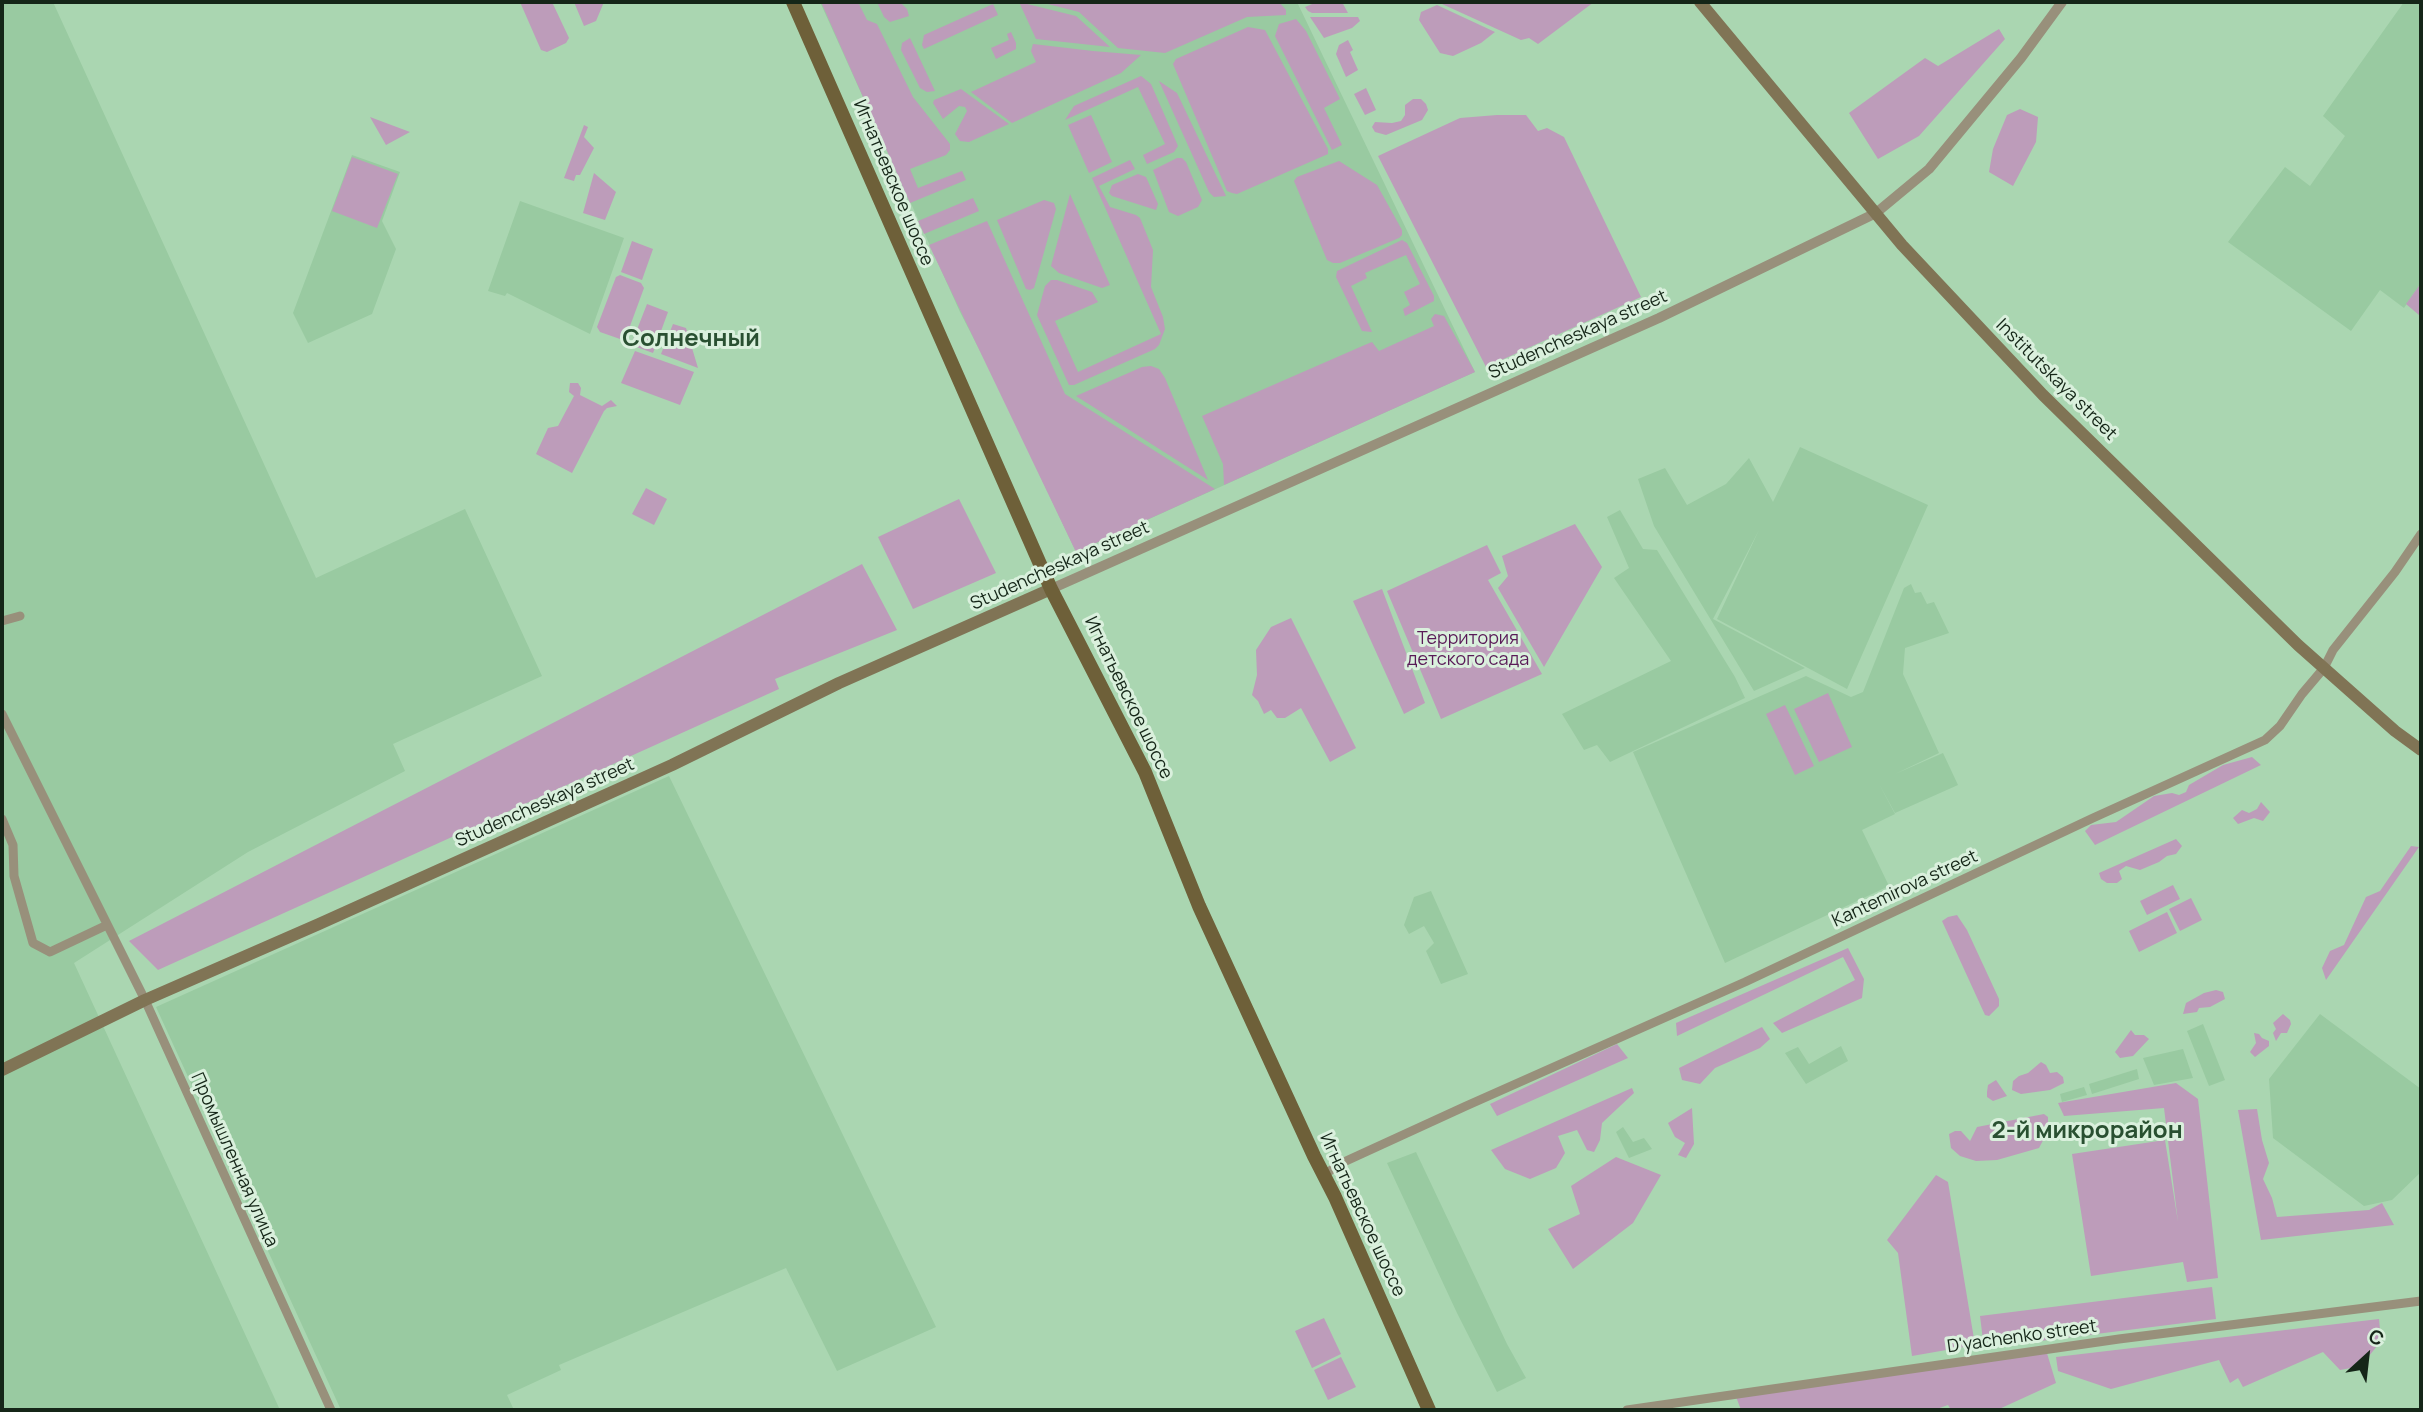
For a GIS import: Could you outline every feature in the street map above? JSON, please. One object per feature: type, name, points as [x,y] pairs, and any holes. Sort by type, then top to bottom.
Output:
[{"type":"main road","name":"Игнатьевское шоссе","points":[[793,2],[1051,589],[1145,772],[1199,906],[1429,1410]]},
{"type":"main road","name":"Institutskaya street","points":[[1700,2],[1902,245],[2043,395],[2272,620],[2395,731],[2421,750]]},
{"type":"main road","name":"Studencheskaya street","points":[[2,1070],[145,1000],[659,770],[839,683],[1051,589]]},
{"type":"street","name":"Studencheskaya street","points":[[1051,589],[1659,318],[1876,213],[1929,169],[2021,58],[2062,2]]},
{"type":"street","name":"Kantemirova street","points":[[1323,1175],[1346,1161],[1745,982],[2265,740],[2280,726],[2324,668],[2333,650],[2421,534]]},
{"type":"street","points":[[2,621],[20,617]]},
{"type":"street","name":"Промышленная улица","points":[[2,713],[145,1000],[331,1410]]},
{"type":"street","points":[[2,819],[13,845],[14,876],[33,943],[50,952],[107,925]]},
{"type":"street","name":"D'yachenko street","points":[[1627,1410],[2119,1339],[2421,1301]]},
{"type":"shaded area","points":[[2,2],[53,2],[316,578],[465,509],[542,676],[393,744],[405,771],[248,852],[74,963],[280,1410],[2,1410]]},
{"type":"shaded area","points":[[820,2],[1297,2],[1475,372],[1076,552],[960,312]]},
{"type":"shaded area","points":[[2404,2],[2421,2],[2421,283],[2404,308],[2380,290],[2351,331],[2228,242],[2285,167],[2310,186],[2345,136],[2323,116]]},
{"type":"shaded area","points":[[352,155],[400,172],[382,221],[396,249],[372,314],[308,343],[293,313]]},
{"type":"shaded area","points":[[520,201],[624,238],[590,334],[507,293],[505,296],[488,291]]},
{"type":"shaded area","points":[[1800,447],[1928,505],[1847,689],[1717,619],[1759,530],[1713,619],[1805,668],[1754,691],[1654,526],[1638,479],[1665,468],[1687,505],[1726,484],[1749,458],[1773,502]]},
{"type":"shaded area","points":[[1620,510],[1643,549],[1657,550],[1735,677],[1745,698],[1610,762],[1597,745],[1584,750],[1562,714],[1671,661],[1614,578],[1629,568],[1607,517]]},
{"type":"shaded area","points":[[1911,584],[1915,593],[1921,592],[1927,604],[1934,602],[1949,633],[1905,648],[1903,674],[1939,753],[1895,774],[1943,753],[1958,785],[1895,813],[1878,782],[1895,814],[1862,830],[1889,886],[1725,963],[1633,752],[1806,676],[1851,697],[1863,692],[1904,588]]},
{"type":"shaded area","points":[[669,776],[936,1327],[837,1371],[786,1268],[559,1365],[561,1370],[507,1395],[514,1410],[341,1410],[156,1007]]},
{"type":"shaded area","points":[[1431,891],[1468,974],[1441,984],[1426,951],[1434,943],[1424,926],[1409,934],[1404,925],[1414,897]]},
{"type":"shaded area","points":[[2320,1014],[2421,1089],[2421,1172],[2392,1200],[2364,1206],[2273,1138],[2269,1079]]},
{"type":"shaded area","points":[[2203,1024],[2225,1080],[2209,1086],[2187,1031]]},
{"type":"shaded area","points":[[1841,1046],[1848,1061],[1806,1084],[1785,1053],[1798,1047],[1809,1064]]},
{"type":"shaded area","points":[[2183,1049],[2193,1078],[2154,1085],[2143,1058]]},
{"type":"shaded area","points":[[2137,1069],[2139,1079],[2092,1094],[2089,1084]]},
{"type":"shaded area","points":[[2084,1087],[2087,1095],[2062,1102],[2060,1094]]},
{"type":"shaded area","points":[[1623,1127],[1633,1142],[1644,1138],[1652,1149],[1629,1158],[1616,1132]]},
{"type":"shaded area","points":[[1416,1152],[1507,1344],[1526,1378],[1497,1392],[1387,1163]]},
{"type":"green space","points":[[520,2],[552,2],[569,38],[566,43],[547,52],[541,50]]},
{"type":"green space","points":[[574,2],[604,2],[596,21],[584,26]]},
{"type":"green space","points":[[821,2],[858,2],[867,20],[877,24],[913,97],[950,144],[946,155],[910,169],[918,188],[962,171],[966,180],[910,203]]},
{"type":"green space","points":[[877,2],[900,2],[907,9],[909,16],[890,22],[884,17]]},
{"type":"green space","points":[[1019,2],[1076,16],[1110,47],[1036,39]]},
{"type":"green space","points":[[1040,2],[1279,2],[1286,10],[1286,15],[1247,17],[1165,53],[1118,48],[1079,12]]},
{"type":"green space","points":[[1317,2],[1342,2],[1348,13],[1312,13],[1305,7]]},
{"type":"green space","points":[[1594,2],[1538,44],[1529,38],[1521,40],[1442,4]]},
{"type":"green space","points":[[993,4],[998,15],[924,49],[924,35]]},
{"type":"green space","points":[[1437,5],[1495,32],[1481,43],[1453,56],[1440,53],[1419,20],[1421,12]]},
{"type":"green space","points":[[1310,17],[1358,17],[1360,21],[1352,28],[1324,38]]},
{"type":"green space","points":[[1296,19],[1306,31],[1340,99],[1324,108],[1342,145],[1332,150],[1275,36],[1279,24]]},
{"type":"green space","points":[[1248,27],[1265,30],[1328,149],[1328,154],[1237,194],[1227,191],[1173,64],[1176,59]]},
{"type":"green space","points":[[1999,29],[2005,39],[1919,136],[1878,159],[1849,113],[1925,58],[1938,66]]},
{"type":"green space","points":[[1011,32],[1016,49],[996,59],[991,48],[1009,40],[1007,34]]},
{"type":"green space","points":[[910,38],[935,91],[927,92],[920,88],[901,50],[902,43]]},
{"type":"green space","points":[[1348,40],[1358,70],[1346,77],[1336,54],[1339,45]]},
{"type":"green space","points":[[1033,44],[1141,55],[1121,73],[1012,123],[971,92],[1036,62],[1031,51]]},
{"type":"green space","points":[[1141,76],[1151,84],[1178,146],[1174,152],[1147,164],[1143,155],[1165,144],[1138,87],[1065,120],[1074,106]]},
{"type":"green space","points":[[1159,81],[1177,93],[1226,196],[1214,197],[1209,192]]},
{"type":"green space","points":[[1366,88],[1376,110],[1365,115],[1354,94]]},
{"type":"green space","points":[[961,89],[1009,124],[969,142],[960,141],[955,134],[967,111],[965,107],[959,106],[943,119],[933,103],[934,100]]},
{"type":"green space","points":[[1413,99],[1421,99],[1426,104],[1428,110],[1422,120],[1386,135],[1375,132],[1372,127],[1375,122],[1401,121],[1405,115],[1405,105]]},
{"type":"green space","points":[[2020,109],[2038,117],[2036,142],[2013,186],[1989,172],[1993,149],[2007,115]]},
{"type":"green space","points":[[1091,115],[1112,162],[1089,173],[1068,125]]},
{"type":"green space","points":[[1526,115],[1538,131],[1547,128],[1564,137],[1641,297],[1486,367],[1378,156],[1460,118]]},
{"type":"green space","points":[[370,117],[410,132],[386,145]]},
{"type":"green space","points":[[584,125],[588,127],[584,137],[594,148],[574,181],[564,178]]},
{"type":"green space","points":[[352,157],[398,174],[377,228],[332,211]]},
{"type":"green space","points":[[1177,158],[1186,162],[1202,200],[1198,207],[1178,216],[1169,212],[1153,170]]},
{"type":"green space","points":[[1130,160],[1135,169],[1099,186],[1110,207],[1140,218],[1153,250],[1151,287],[1165,329],[1155,349],[1069,385],[1037,315],[1045,286],[1051,280],[1092,292],[1098,302],[1055,321],[1078,372],[1161,334],[1092,178]]},
{"type":"green space","points":[[1339,161],[1377,185],[1402,230],[1402,235],[1340,263],[1333,263],[1327,260],[1294,181],[1297,177]]},
{"type":"green space","points":[[594,173],[616,192],[605,220],[583,213]]},
{"type":"green space","points":[[1138,174],[1146,177],[1158,204],[1156,210],[1109,193],[1112,185]]},
{"type":"green space","points":[[1070,194],[1110,285],[1102,288],[1059,273],[1051,266]]},
{"type":"green space","points":[[973,198],[979,211],[924,234],[918,221]]},
{"type":"green space","points":[[1044,200],[1054,203],[1056,209],[1034,288],[1030,290],[1026,289],[997,220]]},
{"type":"green space","points":[[987,221],[1065,394],[1215,489],[1076,552],[929,245]]},
{"type":"green space","points":[[1402,240],[1407,243],[1434,296],[1434,301],[1405,316],[1403,309],[1410,305],[1404,292],[1420,284],[1406,255],[1365,273],[1367,278],[1351,286],[1372,332],[1362,331],[1336,277],[1337,271]]},
{"type":"green space","points":[[632,241],[653,249],[642,280],[621,272]]},
{"type":"green space","points":[[620,275],[641,283],[644,288],[626,337],[620,339],[600,332],[597,327],[616,277]]},
{"type":"green space","points":[[2421,283],[2421,313],[2419,315],[2406,304]]},
{"type":"green space","points":[[647,304],[668,312],[653,353],[631,345]]},
{"type":"green space","points":[[1435,314],[1444,316],[1475,372],[1224,485],[1223,464],[1202,416],[1372,342],[1379,351],[1434,326],[1431,319]]},
{"type":"green space","points":[[673,324],[686,328],[698,368],[661,354]]},
{"type":"green space","points":[[635,351],[694,372],[680,405],[621,383]]},
{"type":"green space","points":[[1142,367],[1159,369],[1165,378],[1208,480],[1076,396]]},
{"type":"green space","points":[[570,383],[578,383],[581,388],[580,395],[602,406],[611,400],[617,406],[604,411],[572,473],[536,454],[548,428],[558,426],[574,396],[569,392]]},
{"type":"green space","points":[[646,488],[667,499],[654,525],[632,514]]},
{"type":"green space","points":[[959,499],[996,573],[913,609],[878,537]]},
{"type":"green space","points":[[1575,524],[1602,567],[1544,667],[1498,588],[1508,576],[1502,556]]},
{"type":"green space","name":"Территория детского сада","points":[[1487,545],[1501,573],[1488,580],[1542,674],[1441,719],[1387,591]]},
{"type":"green space","points":[[862,564],[897,630],[775,679],[779,689],[158,970],[129,941]]},
{"type":"green space","points":[[1382,589],[1425,703],[1404,714],[1353,601]]},
{"type":"green space","points":[[1291,618],[1356,748],[1330,762],[1301,708],[1285,718],[1277,718],[1271,710],[1264,714],[1252,695],[1257,675],[1256,650],[1271,627]]},
{"type":"green space","points":[[1828,693],[1852,747],[1819,762],[1794,709]]},
{"type":"green space","points":[[1785,705],[1814,766],[1795,775],[1766,714]]},
{"type":"green space","points":[[2252,757],[2261,765],[2095,845],[2085,831],[2091,825],[2116,822],[2154,796],[2172,793],[2179,795],[2186,792],[2189,785],[2223,765]]},
{"type":"green space","points":[[2261,802],[2270,812],[2263,821],[2254,818],[2238,824],[2233,818],[2242,810],[2249,813],[2257,809]]},
{"type":"green space","points":[[2176,839],[2182,846],[2176,854],[2140,870],[2126,866],[2119,871],[2122,879],[2117,883],[2107,883],[2101,879],[2099,873]]},
{"type":"green space","points":[[2411,846],[2419,847],[2326,980],[2322,968],[2330,951],[2344,945],[2366,897],[2380,891]]},
{"type":"green space","points":[[2173,885],[2180,899],[2147,915],[2140,901]]},
{"type":"green space","points":[[2191,898],[2202,920],[2180,931],[2169,909]]},
{"type":"green space","points":[[2167,912],[2177,933],[2139,952],[2129,931]]},
{"type":"green space","points":[[1957,915],[1967,930],[1999,999],[1999,1006],[1989,1016],[1985,1015],[1942,921]]},
{"type":"green space","points":[[1848,948],[1864,979],[1862,998],[1782,1033],[1773,1023],[1855,980],[1843,957],[1677,1036],[1676,1023]]},
{"type":"green space","points":[[2216,990],[2223,992],[2225,999],[2210,1007],[2199,1008],[2197,1012],[2183,1014],[2186,1003]]},
{"type":"green space","points":[[2283,1014],[2291,1024],[2287,1033],[2281,1033],[2276,1041],[2273,1023]]},
{"type":"green space","points":[[1762,1027],[1770,1039],[1760,1048],[1715,1068],[1700,1084],[1682,1080],[1679,1068]]},
{"type":"green space","points":[[2131,1030],[2135,1035],[2144,1035],[2149,1039],[2133,1056],[2120,1058],[2115,1052]]},
{"type":"green space","points":[[2254,1033],[2269,1041],[2269,1046],[2255,1057],[2250,1052],[2256,1043]]},
{"type":"green space","points":[[1617,1044],[1628,1058],[1497,1116],[1490,1104]]},
{"type":"green space","points":[[2041,1062],[2050,1073],[2057,1072],[2063,1077],[2064,1083],[2050,1090],[2021,1094],[2012,1090],[2013,1081]]},
{"type":"green space","points":[[1996,1080],[2007,1096],[1993,1101],[1987,1097],[1988,1085]]},
{"type":"green space","points":[[2176,1083],[2198,1099],[2218,1278],[2187,1282],[2183,1262],[2091,1276],[2072,1154],[2165,1140],[2178,1222],[2164,1108],[2064,1116],[2058,1103]]},
{"type":"green space","points":[[1632,1088],[1634,1093],[1602,1123],[1600,1140],[1594,1152],[1587,1150],[1577,1130],[1558,1136],[1565,1153],[1556,1168],[1530,1179],[1505,1169],[1491,1150]]},
{"type":"green space","points":[[1692,1108],[1694,1144],[1686,1158],[1678,1155],[1685,1143],[1675,1137],[1668,1123]]},
{"type":"green space","points":[[2257,1109],[2269,1163],[2263,1179],[2277,1217],[2369,1210],[2382,1203],[2394,1225],[2261,1240],[2238,1110]]},
{"type":"green space","points":[[2044,1114],[2048,1117],[2048,1131],[2039,1148],[1997,1160],[1976,1161],[1960,1156],[1951,1148],[1949,1134],[1955,1131],[1961,1131],[1970,1141],[1977,1127]]},
{"type":"green space","points":[[1616,1157],[1661,1175],[1633,1223],[1573,1269],[1548,1229],[1580,1214],[1571,1186]]},
{"type":"green space","points":[[1936,1175],[1948,1182],[1975,1345],[1912,1356],[1898,1253],[1887,1240]]},
{"type":"green space","points":[[2212,1287],[2216,1319],[1984,1348],[1980,1316]]},
{"type":"green space","points":[[1324,1318],[1341,1354],[1312,1368],[1295,1331]]},
{"type":"green space","points":[[2379,1319],[2381,1341],[2361,1366],[2340,1370],[2323,1352],[2243,1387],[2238,1378],[2230,1383],[2219,1360],[2111,1389],[2058,1371],[2056,1357]]},
{"type":"green space","points":[[2046,1350],[2056,1383],[1997,1410],[1951,1410],[1948,1405],[1934,1410],[1741,1410],[1735,1394]]},
{"type":"green space","points":[[1341,1357],[1356,1387],[1328,1400],[1314,1370]]},
{"type":"district","name":"Солнечный","points":[[691,339]]},
{"type":"district","name":"2-й микрорайон","points":[[2087,1131]]}]
